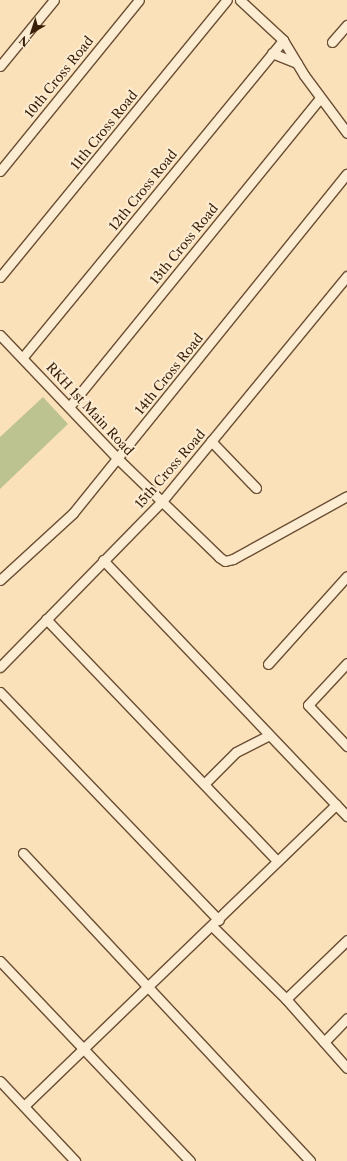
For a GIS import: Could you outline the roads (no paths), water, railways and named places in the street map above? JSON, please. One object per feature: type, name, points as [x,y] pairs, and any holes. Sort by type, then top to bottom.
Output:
[{"type":"street","points":[[0,66],[54,0]]},
{"type":"street","name":"10th Cross Road","points":[[0,171],[139,0]]},
{"type":"street","name":"11th Cross Road","points":[[0,277],[227,0]]},
{"type":"street","points":[[240,0],[283,40],[320,98],[347,133]]},
{"type":"street","points":[[332,42],[347,24]]},
{"type":"street","name":"12th Cross Road","points":[[23,356],[283,40]]},
{"type":"street","points":[[272,53],[297,64]]},
{"type":"street","name":"13th Cross Road","points":[[69,407],[320,98]]},
{"type":"street","name":"14th Cross Road","points":[[0,580],[73,513],[347,174]]},
{"type":"street","name":"15th Cross Road","points":[[0,667],[163,500],[347,276]]},
{"type":"street","name":"RKH 1st Main Road","points":[[0,334],[23,356],[117,458],[163,500],[219,557],[225,560],[233,559],[347,496]]},
{"type":"street","points":[[211,441],[256,488]]},
{"type":"street","points":[[104,560],[347,816]]},
{"type":"street","points":[[268,664],[347,576]]},
{"type":"street","points":[[46,619],[276,860]]},
{"type":"street","points":[[347,663],[308,706],[347,746]]},
{"type":"street","points":[[0,692],[216,923],[347,1068]]},
{"type":"street","points":[[204,784],[236,752],[269,735]]},
{"type":"street","points":[[24,1106],[216,923],[276,860],[336,805]]},
{"type":"street","points":[[23,853],[310,1161]]},
{"type":"street","points":[[286,999],[347,940]]},
{"type":"street","points":[[0,961],[190,1161]]},
{"type":"street","points":[[324,1042],[347,1018]]},
{"type":"street","points":[[0,1081],[75,1161]]}]
